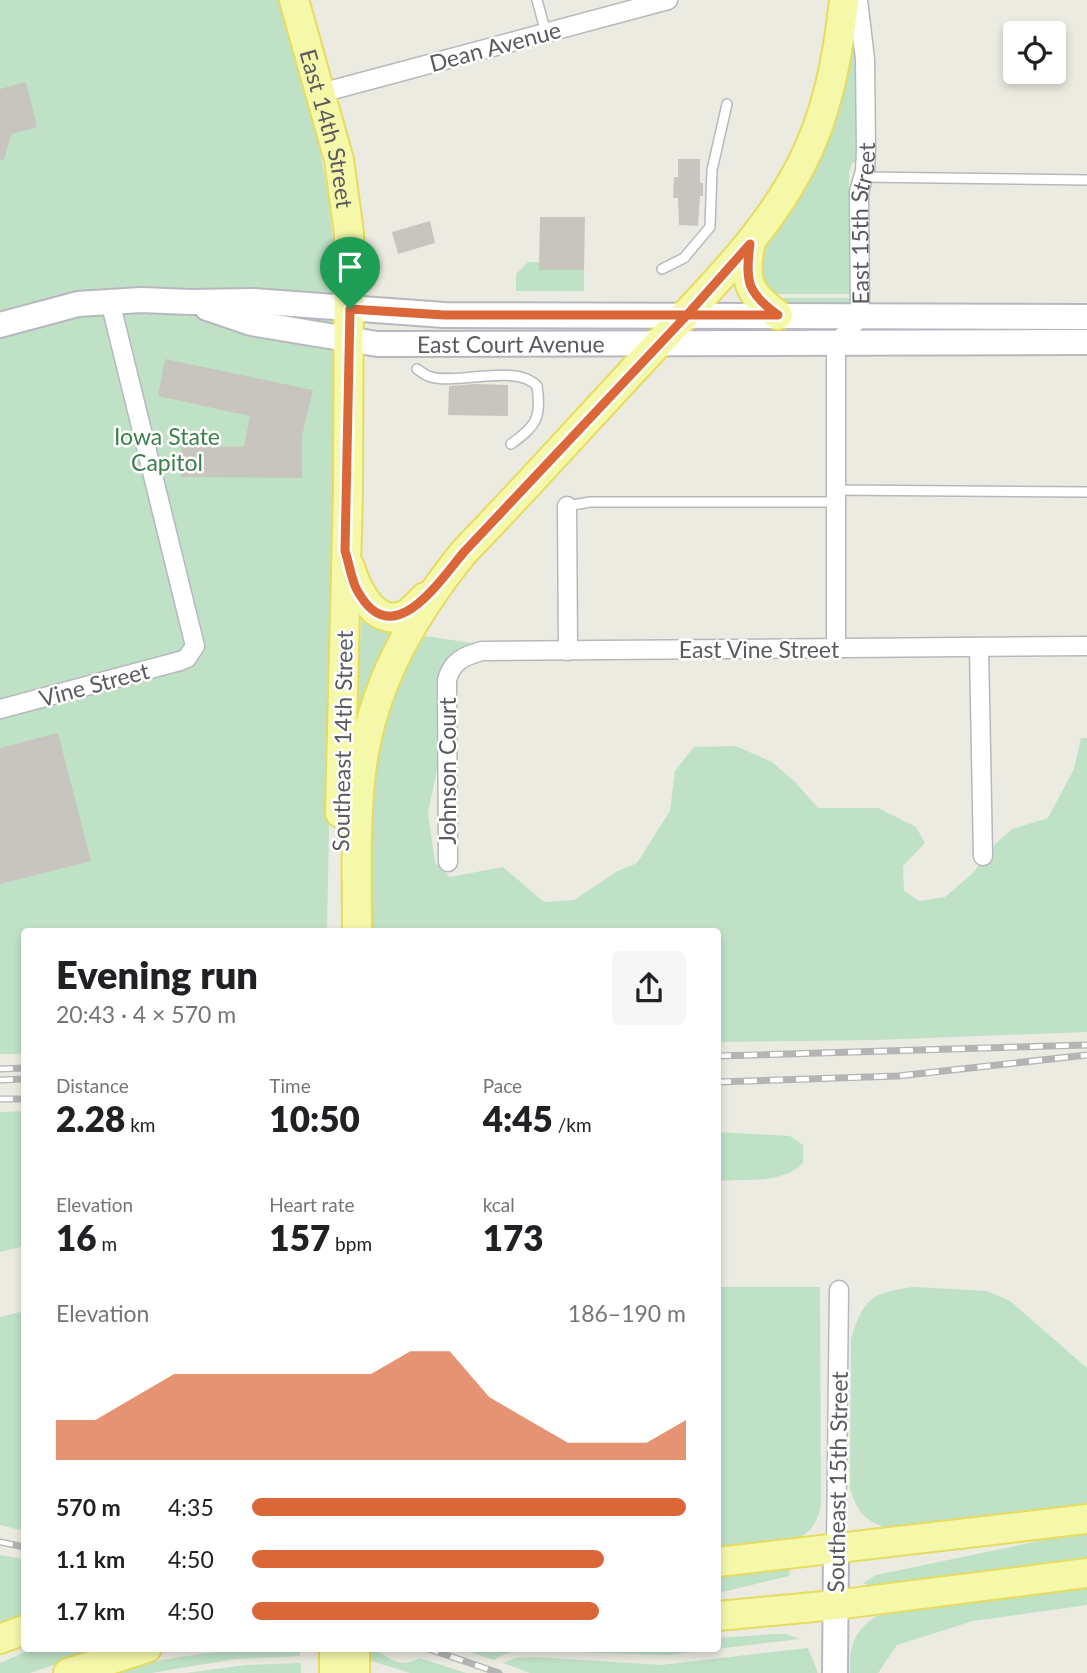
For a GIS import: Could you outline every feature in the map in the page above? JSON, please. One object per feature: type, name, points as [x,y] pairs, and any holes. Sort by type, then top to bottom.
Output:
[{"type":"main road","name":"East 14th Street","points":[[294,0],[340,160],[346,198],[350,249],[350,309],[345,551]]},
{"type":"main road","points":[[345,551],[355,586],[364,601],[379,614],[393,618],[408,613],[432,592],[464,552],[687,315],[750,244],[800,168],[832,79],[844,0]]},
{"type":"main road","points":[[750,244],[746,270],[751,289],[756,297],[778,315]]},
{"type":"main road","name":"Southeast 14th Street","points":[[339,928],[345,551]]},
{"type":"main road","name":"Southeast 14th Street","points":[[357,928],[358,820],[366,741],[376,702],[391,665],[432,592]]},
{"type":"main road","points":[[721,1562],[1087,1519]]},
{"type":"main road","points":[[721,1616],[835,1605],[1087,1573]]},
{"type":"main road","points":[[0,1639],[21,1631]]},
{"type":"main road","points":[[68,1673],[135,1652]]},
{"type":"main road","points":[[334,1652],[334,1673]]},
{"type":"main road","points":[[355,1652],[355,1673]]},
{"type":"street","name":"Dean Avenue","points":[[321,93],[668,0]]},
{"type":"street","name":"East 15th Street","points":[[836,344],[860,317],[859,192],[866,160],[866,59],[858,0]]},
{"type":"street","name":"East Court Avenue","points":[[0,324],[78,304],[110,301],[252,301],[444,315],[1087,317]]},
{"type":"street","name":"Vine Street","points":[[0,709],[187,658],[195,646],[110,301]]},
{"type":"street","name":"East Court Avenue","points":[[191,302],[251,323],[349,341],[416,345],[1087,342]]},
{"type":"street","points":[[836,344],[836,648]]},
{"type":"street","points":[[567,506],[568,651]]},
{"type":"street","name":"East Vine Street","points":[[447,680],[449,671],[457,660],[482,651],[1087,646]]},
{"type":"street","points":[[979,648],[983,856]]},
{"type":"street","name":"Johnson Court","points":[[447,680],[448,862]]},
{"type":"street","name":"Southeast 15th Street","points":[[835,1673],[839,1290]]},
{"type":"lane","points":[[537,0],[546,33]]},
{"type":"lane","points":[[662,269],[684,258],[710,227],[712,170],[727,104]]},
{"type":"lane","points":[[863,177],[1087,180]]},
{"type":"lane","points":[[416,369],[432,377],[499,376],[532,380],[537,386],[538,419],[530,431],[511,444]]},
{"type":"lane","points":[[567,506],[590,502],[1087,492]]},
{"type":"green space","name":"Iowa State Capitol","points":[[0,0],[280,0],[307,95],[321,159],[332,223],[334,256],[332,682],[327,928],[21,928],[21,1054],[0,1054]]},
{"type":"green space","points":[[856,17],[858,161],[852,163],[849,173],[849,294],[761,292],[754,264]]},
{"type":"green space","points":[[528,262],[539,262],[540,270],[584,270],[584,291],[516,291],[516,274]]},
{"type":"green space","points":[[772,298],[851,300],[846,305],[791,306]]},
{"type":"green space","points":[[697,325],[815,325],[815,336],[697,335]]},
{"type":"green space","points":[[362,614],[394,624],[366,688],[357,725],[354,724]]},
{"type":"green space","points":[[419,635],[478,644],[461,649],[451,657],[439,760],[428,813],[435,862],[450,877],[503,867],[544,902],[574,900],[616,872],[637,863],[670,811],[675,771],[694,747],[736,746],[772,762],[794,781],[818,808],[878,808],[916,827],[925,843],[903,866],[904,891],[919,901],[945,897],[973,873],[993,846],[1012,829],[1048,818],[1074,769],[1081,738],[1087,738],[1087,1032],[875,1040],[721,1042],[721,928],[368,928],[372,789],[380,742],[397,687]]},
{"type":"green space","points":[[21,1111],[21,1247],[0,1252],[0,1112]]},
{"type":"green space","points":[[721,1132],[790,1136],[803,1145],[803,1163],[795,1170],[774,1177],[721,1181]]},
{"type":"green space","points":[[721,1287],[820,1287],[821,1504],[813,1527],[806,1534],[774,1543],[721,1549]]},
{"type":"green space","points":[[914,1287],[987,1291],[1010,1301],[1087,1368],[1087,1505],[892,1530],[876,1524],[860,1511],[850,1489],[851,1339],[860,1315],[871,1300],[888,1292]]},
{"type":"green space","points":[[21,1312],[21,1530],[0,1525],[0,1317]]},
{"type":"green space","points":[[1087,1531],[1087,1558],[901,1585],[870,1586],[863,1583],[876,1575]]},
{"type":"green space","points":[[0,1555],[21,1558],[21,1616],[0,1624]]},
{"type":"green space","points":[[790,1570],[789,1576],[721,1592],[721,1574]]},
{"type":"green space","points":[[1087,1582],[1087,1605],[973,1621],[897,1645],[878,1673],[850,1673],[852,1647],[858,1633],[877,1616]]},
{"type":"green space","points":[[786,1634],[800,1639],[721,1649],[721,1638]]},
{"type":"green space","points":[[808,1648],[818,1673],[530,1673],[503,1663],[515,1658],[536,1657],[661,1665]]},
{"type":"green space","points":[[25,1652],[93,1652],[30,1673],[0,1673],[0,1663]]},
{"type":"green space","points":[[300,1652],[300,1656],[236,1659],[151,1673],[108,1673],[156,1661],[203,1654]]},
{"type":"green space","points":[[365,1652],[378,1652],[396,1662],[410,1662],[420,1658],[466,1673],[410,1673],[365,1659]]},
{"type":"green space","points":[[470,1652],[513,1652],[494,1660]]},
{"type":"green space","points":[[579,1652],[693,1652],[668,1655]]},
{"type":"green space","points":[[301,1663],[301,1673],[186,1673],[246,1665]]},
{"type":"building","points":[[26,82],[37,127],[11,134],[4,160],[0,160],[0,89]]},
{"type":"building","points":[[678,159],[700,159],[703,196],[700,196],[698,226],[679,225],[678,198],[673,198],[674,177],[678,177]]},
{"type":"building","points":[[540,217],[585,217],[584,270],[539,270]]},
{"type":"building","points":[[430,221],[435,243],[398,254],[392,232]]},
{"type":"building","points":[[165,359],[313,390],[302,436],[302,478],[181,477],[181,446],[244,447],[250,416],[158,396]]},
{"type":"building","points":[[508,385],[508,416],[448,415],[449,386]]},
{"type":"building","points":[[58,733],[91,861],[0,884],[0,748]]},
{"type":"railway","points":[[721,1056],[1087,1045]]},
{"type":"railway","points":[[721,1082],[898,1076],[1087,1055]]},
{"type":"railway","points":[[0,1069],[21,1068]]},
{"type":"railway","points":[[0,1080],[21,1079]]},
{"type":"railway","points":[[0,1099],[21,1099]]},
{"type":"railway","points":[[0,1542],[21,1546]]},
{"type":"railway","points":[[438,1652],[499,1673]]},
{"type":"route","points":[[350,309],[345,551],[355,586],[364,601],[379,614],[393,618],[408,613],[432,592],[464,552],[687,315],[778,315],[765,306],[751,289],[746,270],[750,244],[687,315],[444,315],[350,309]]}]
